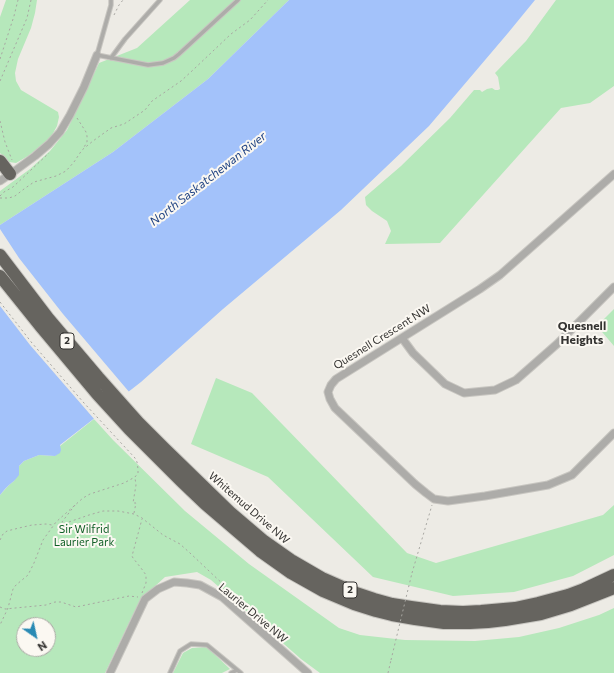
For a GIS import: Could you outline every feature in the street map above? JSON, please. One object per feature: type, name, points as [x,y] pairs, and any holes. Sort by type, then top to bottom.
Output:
[{"type":"highway","points":[[0,161],[9,175]]},
{"type":"highway","name":"Whitemud Drive NW","points":[[0,255],[48,318],[98,378],[166,466],[205,504],[260,551],[307,582],[354,604],[376,611],[444,623],[488,622],[524,618],[571,605],[614,588]]},
{"type":"highway","name":"Whitemud Drive NW","points":[[0,276],[97,394],[230,512],[277,551],[322,578],[374,599],[411,607],[440,611],[463,612],[498,610],[529,605],[561,597],[584,589],[614,575]]},
{"type":"street","points":[[9,175],[49,144],[60,132],[84,87],[97,55]]},
{"type":"street","name":"Quesnell Crescent NW","points":[[614,174],[500,275],[336,379],[328,392],[331,402],[338,410],[415,484],[434,498],[448,501],[548,485],[572,474],[614,433]]},
{"type":"street","points":[[402,338],[413,353],[445,384],[464,393],[495,390],[516,380],[557,344],[614,287]]},
{"type":"street","name":"Laurier Drive NW","points":[[110,673],[145,599],[158,589],[174,582],[187,582],[200,585],[222,597],[308,673]]},
{"type":"lane","points":[[111,0],[111,5],[97,55],[148,65],[157,65],[168,61],[179,54],[238,0]]},
{"type":"lane","points":[[111,5],[115,0]]},
{"type":"lane","points":[[111,58],[129,34],[160,0]]},
{"type":"lane","points":[[170,673],[180,651],[191,644],[207,645],[241,673]]},
{"type":"lane","points":[[231,673],[237,670]]},
{"type":"path","points":[[0,58],[18,0]]},
{"type":"path","points":[[0,81],[27,18],[31,0]]},
{"type":"path","points":[[82,150],[111,128],[124,124],[145,110],[152,101],[181,81],[231,34],[250,20],[268,0]]},
{"type":"path","points":[[0,197],[9,198],[15,196],[34,182],[56,176],[66,170],[74,162],[87,142],[87,136],[76,117],[70,115]]},
{"type":"path","points":[[0,121],[5,142],[12,160],[9,175],[22,179],[13,187],[4,192],[0,197]]},
{"type":"path","points":[[0,302],[32,343],[137,462],[138,469],[138,473],[135,477],[124,483],[90,494],[83,498],[53,526],[43,540],[28,575],[13,589],[8,608],[0,625]]},
{"type":"path","points":[[134,514],[136,503],[133,503],[136,482],[135,477]]},
{"type":"path","points":[[388,673],[412,573],[434,498]]},
{"type":"path","points":[[76,503],[62,522],[63,524],[103,512],[118,511],[134,514],[142,518],[163,535],[180,544],[244,604],[245,607],[241,614]]},
{"type":"path","points":[[0,607],[5,609],[61,602],[76,607],[129,596],[140,598],[146,582],[146,576],[132,556],[142,518]]},
{"type":"path","points":[[0,540],[3,534],[7,531],[39,524],[53,526]]},
{"type":"green space","points":[[6,0],[37,0],[31,28],[18,59],[15,73],[16,81],[21,90],[58,112],[59,117],[57,126],[51,137],[28,156],[16,163],[9,162],[0,153],[0,17]]},
{"type":"green space","points":[[190,0],[289,0],[208,79],[113,152],[0,225],[0,191],[30,169],[50,151],[67,130],[99,63],[137,48]]},
{"type":"green space","points":[[556,0],[614,0],[614,86],[590,103],[561,108],[440,243],[385,244],[391,231],[387,221],[366,205],[365,197],[401,166],[450,118],[474,90],[480,90],[482,92],[492,88],[495,90],[500,89],[498,77],[495,73],[526,41]]},
{"type":"green space","points":[[614,309],[614,346],[597,326]]},
{"type":"green space","points":[[216,378],[252,393],[407,553],[436,563],[603,515],[614,505],[614,555],[573,576],[514,592],[453,596],[373,577],[268,477],[191,444]]},
{"type":"green space","name":"Sir Wilfrid Laurier Park","points":[[94,419],[113,440],[185,511],[249,564],[339,628],[360,635],[405,640],[475,641],[519,637],[559,628],[599,615],[614,608],[614,673],[320,673],[301,659],[211,580],[197,572],[165,577],[140,600],[105,673],[0,673],[0,495],[14,481],[19,466],[24,461],[39,455],[55,456],[60,446]]},
{"type":"green space","points":[[207,647],[230,669],[222,673],[173,673],[183,653],[192,648]]},
{"type":"water","name":"North Saskatchewan River","points":[[289,0],[535,0],[429,126],[341,210],[223,309],[141,382],[60,445],[60,453],[55,456],[39,455],[24,461],[19,466],[19,475],[0,495],[0,225],[113,152],[208,79]]},
{"type":"pier","points":[[0,229],[19,258],[63,314],[130,393],[95,420],[30,345],[0,306]]},
{"type":"district","name":"Quesnell Heights","points":[[582,333]]}]
